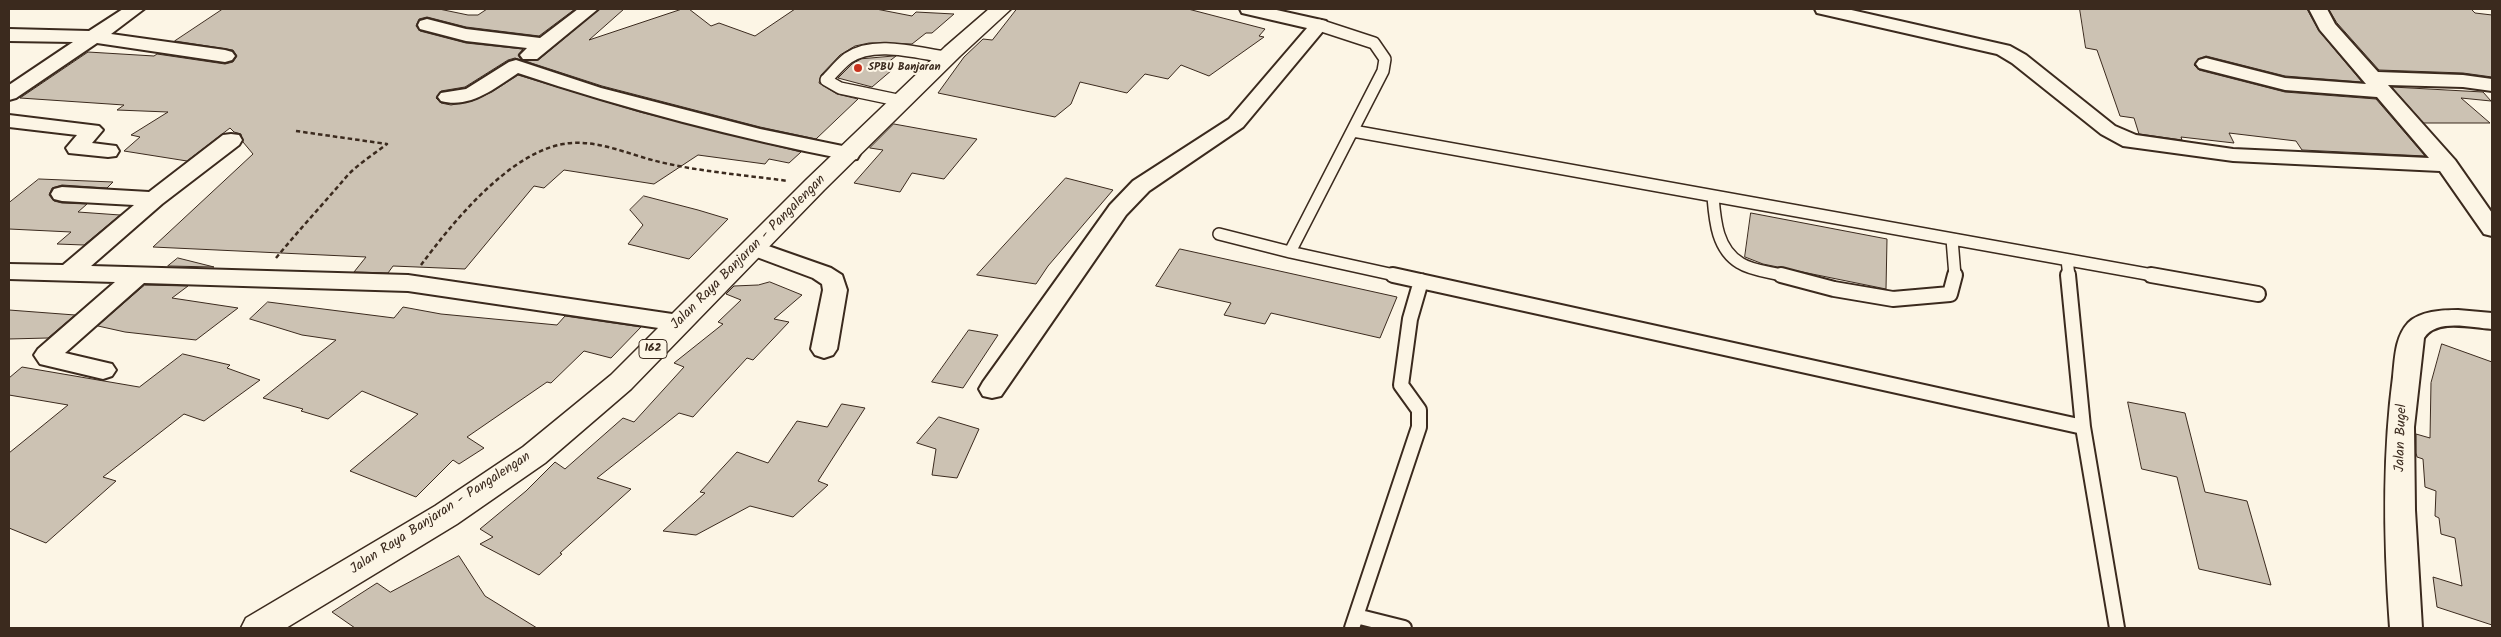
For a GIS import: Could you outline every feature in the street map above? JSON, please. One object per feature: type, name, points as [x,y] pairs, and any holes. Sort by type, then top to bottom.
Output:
[{"type":"main road","name":"Jalan Raya Banjaran - Pangalengan","points":[[258,628],[446,514],[534,455],[621,382],[945,58],[1000,9]]},
{"type":"street","points":[[9,93],[135,9]]},
{"type":"street","points":[[448,97],[471,94],[516,66],[589,9]]},
{"type":"street","points":[[1824,9],[2012,53],[2108,130],[2131,141],[2233,155],[2446,165]]},
{"type":"street","points":[[2318,9],[2327,26],[2446,165],[2492,229]]},
{"type":"street","points":[[992,389],[1118,210],[1141,186],[1236,123],[1319,26],[1257,11]]},
{"type":"street","points":[[427,25],[466,34],[542,44]]},
{"type":"street","points":[[9,34],[92,37],[225,56]]},
{"type":"street","points":[[2206,64],[2285,84],[2377,84],[2464,81],[2492,84]]},
{"type":"street","points":[[516,66],[594,92],[691,116],[756,135],[849,154]]},
{"type":"street","points":[[9,121],[92,130],[77,148],[108,151]]},
{"type":"street","points":[[68,273],[154,199],[231,140]]},
{"type":"street","points":[[62,194],[154,199]]},
{"type":"street","points":[[754,248],[822,273],[833,280],[835,290],[824,349]]},
{"type":"street","points":[[9,271],[408,283],[679,323]]},
{"type":"street","points":[[104,370],[49,358],[47,355],[138,275]]},
{"type":"street","name":"Jalan Bugel","points":[[2406,628],[2400,510],[2400,427],[2411,338],[2415,330],[2426,321],[2442,318],[2492,321]]},
{"type":"lane","points":[[1290,252],[1353,131],[1382,70],[1385,59],[1374,43],[1319,26]]},
{"type":"lane","points":[[902,101],[840,88],[826,80],[850,56],[861,52],[877,50],[945,58]]},
{"type":"lane","points":[[1353,131],[2258,294]]},
{"type":"lane","points":[[1713,197],[1718,238],[1730,255],[1740,264],[1834,289],[1893,299],[1950,294],[1955,282],[1957,265],[1952,239]]},
{"type":"lane","points":[[1219,234],[1290,252],[2083,427]]},
{"type":"lane","points":[[2067,260],[2083,427],[2116,628]]},
{"type":"lane","points":[[1404,628],[1354,622],[1419,427],[1419,410],[1401,385],[1410,319],[1421,280]]},
{"type":"path","points":[[257,278],[290,244],[311,216],[340,187],[348,175],[387,144],[296,131]]},
{"type":"path","points":[[408,283],[436,242],[490,188],[518,164],[540,150],[563,144],[588,144],[660,162],[816,185]]},
{"type":"building","points":[[223,9],[439,9],[468,15],[478,15],[487,9],[575,9],[539,36],[466,27],[427,17],[419,19],[416,26],[420,31],[466,43],[523,49],[518,55],[521,60],[515,58],[508,60],[465,87],[441,91],[436,98],[441,103],[451,105],[472,101],[492,92],[518,75],[640,112],[801,152],[789,163],[769,159],[765,164],[698,155],[654,184],[564,170],[544,188],[534,186],[465,269],[393,266],[388,273],[354,272],[366,257],[153,247],[253,154],[243,142],[241,134],[234,132],[230,128],[187,161],[124,151],[140,137],[131,135],[168,112],[117,110],[124,105],[20,98],[88,52],[154,56],[157,54],[225,64],[233,62],[237,56],[233,50],[175,41]]},
{"type":"building","points":[[600,9],[624,9],[589,40],[682,9],[689,9],[711,26],[719,23],[755,36],[795,9],[876,9],[912,16],[916,12],[954,14],[932,33],[926,33],[912,44],[869,43],[855,46],[840,55],[821,75],[819,83],[837,94],[858,99],[816,139],[760,127],[602,86],[525,61],[538,60]]},
{"type":"building","points":[[1017,9],[1188,9],[1265,29],[1259,36],[1264,37],[1209,76],[1181,65],[1168,79],[1145,74],[1127,93],[1080,82],[1071,104],[1055,117],[938,93],[964,57],[983,39],[992,40]]},
{"type":"building","points":[[2080,9],[2307,9],[2319,31],[2362,82],[2285,76],[2206,56],[2198,59],[2194,65],[2199,70],[2285,92],[2376,99],[2425,156],[2302,150],[2296,141],[2229,133],[2234,143],[2181,137],[2182,140],[2139,134],[2134,118],[2120,116],[2097,50],[2086,48]]},
{"type":"building","points":[[2329,9],[2471,9],[2475,13],[2492,15],[2492,77],[2463,73],[2379,70],[2337,23]]},
{"type":"building","points":[[896,56],[882,67],[892,70],[872,87],[838,78],[852,64],[861,59]]},
{"type":"building","points":[[2392,87],[2483,92],[2491,101],[2461,98],[2490,123],[2424,123]]},
{"type":"building","points":[[894,124],[977,139],[944,179],[912,173],[900,192],[854,183],[883,150],[870,148]]},
{"type":"building","points":[[1066,178],[1113,190],[1048,266],[1036,284],[977,275]]},
{"type":"building","points":[[39,179],[113,182],[107,188],[62,185],[52,188],[49,195],[54,201],[62,203],[87,204],[78,212],[120,215],[84,245],[57,244],[71,232],[9,229],[9,203]]},
{"type":"building","points":[[644,196],[728,219],[689,259],[628,244],[643,225],[630,210]]},
{"type":"building","points":[[1751,213],[1887,239],[1886,289],[1763,264],[1745,257]]},
{"type":"building","points":[[1180,249],[1397,297],[1380,338],[1271,313],[1265,324],[1224,315],[1231,303],[1156,286]]},
{"type":"building","points":[[178,258],[214,267],[168,266]]},
{"type":"building","points":[[770,282],[802,295],[774,319],[789,322],[753,360],[747,358],[693,417],[679,413],[597,478],[631,489],[560,553],[562,554],[539,575],[480,544],[493,537],[480,529],[526,491],[555,462],[565,469],[623,418],[634,422],[684,367],[674,363],[723,324],[718,322],[741,300],[726,294],[734,286],[758,285]]},
{"type":"building","points":[[145,285],[188,286],[172,298],[238,308],[196,340],[125,332],[98,326]]},
{"type":"building","points":[[268,302],[394,318],[403,307],[441,314],[557,325],[565,316],[641,327],[611,358],[584,351],[551,383],[547,382],[467,437],[484,448],[459,464],[453,460],[416,497],[350,471],[418,414],[362,391],[328,419],[301,411],[303,409],[263,398],[336,340],[302,335],[250,319]]},
{"type":"building","points":[[9,310],[75,315],[48,338],[9,339]]},
{"type":"building","points":[[969,330],[998,335],[963,388],[932,382]]},
{"type":"building","points":[[2442,344],[2492,362],[2492,625],[2437,607],[2433,577],[2462,586],[2455,538],[2441,534],[2439,518],[2435,516],[2436,491],[2425,487],[2423,459],[2417,457],[2416,453],[2416,434],[2430,438],[2431,383]]},
{"type":"building","points":[[183,354],[230,365],[227,368],[260,380],[204,421],[184,414],[103,477],[116,481],[46,543],[9,528],[9,453],[68,405],[9,395],[9,378],[22,367],[139,387]]},
{"type":"building","points":[[2128,402],[2185,413],[2205,492],[2247,501],[2271,585],[2199,569],[2177,477],[2142,469]]},
{"type":"building","points":[[842,404],[865,408],[818,481],[828,485],[793,517],[750,506],[696,535],[663,531],[705,493],[700,492],[737,452],[768,463],[797,421],[827,427]]},
{"type":"building","points":[[939,417],[979,429],[957,478],[932,475],[936,449],[917,443]]},
{"type":"building","points":[[459,556],[485,596],[537,628],[355,628],[332,612],[377,583],[390,592]]},
{"type":"place","name":"SPBU Banjaran","points":[[858,68]]}]
